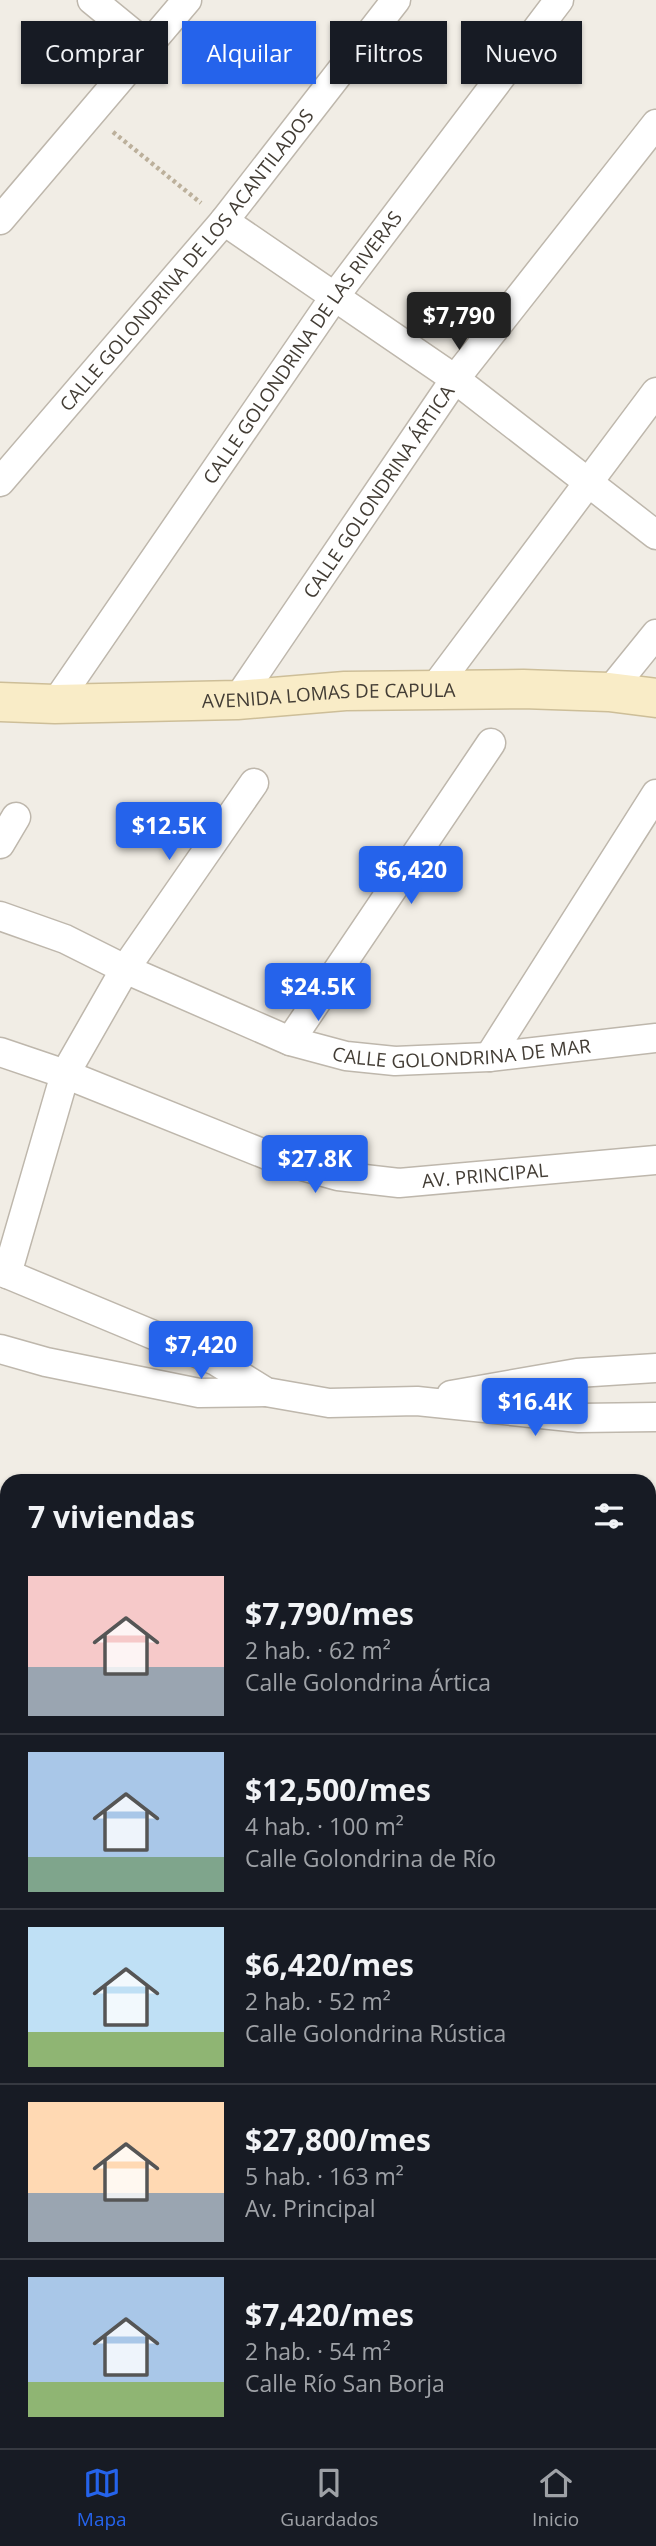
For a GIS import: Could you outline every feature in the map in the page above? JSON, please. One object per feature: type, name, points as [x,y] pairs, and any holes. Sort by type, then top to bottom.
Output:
[{"type":"street","points":[[92,0],[117,21]]},
{"type":"street","points":[[168,21],[187,0]]},
{"type":"street","name":"CALLE GOLONDRINA DE LOS ACANTILADOS","points":[[0,482],[224,221],[397,0]]},
{"type":"street","name":"CALLE GOLONDRINA DE LAS RIVERAS","points":[[55,704],[335,296],[559,0]]},
{"type":"street","points":[[0,220],[114,84]]},
{"type":"street","name":"CALLE GOLONDRINA ÁRTICA","points":[[237,700],[455,379],[656,124]]},
{"type":"street","points":[[224,221],[455,379],[656,535]]},
{"type":"street","points":[[433,690],[656,391]]},
{"type":"street","points":[[609,692],[656,634]]},
{"type":"street","name":"AVENIDA LOMAS DE CAPULA","points":[[0,702],[55,704],[237,700],[345,691],[523,689],[609,692],[656,698]]},
{"type":"street","points":[[290,1041],[491,743]]},
{"type":"street","points":[[254,783],[125,969],[65,1074],[4,1272],[216,1361],[266,1392]]},
{"type":"street","points":[[489,1057],[656,794]]},
{"type":"street","points":[[0,844],[16,817]]},
{"type":"street","name":"CALLE GOLONDRINA DE MAR","points":[[0,916],[65,939],[125,969],[290,1041],[346,1056],[395,1061],[489,1057],[656,1038]]},
{"type":"street","name":"AV. PRINCIPAL","points":[[0,1052],[65,1074],[277,1159],[338,1176],[399,1183],[656,1160]]},
{"type":"street","points":[[0,1349],[46,1362],[200,1393],[266,1392],[328,1403],[417,1401],[579,1419],[656,1417]]},
{"type":"street","points":[[417,1401],[577,1373],[656,1368]]},
{"type":"path","points":[[90,113],[224,221]]}]
